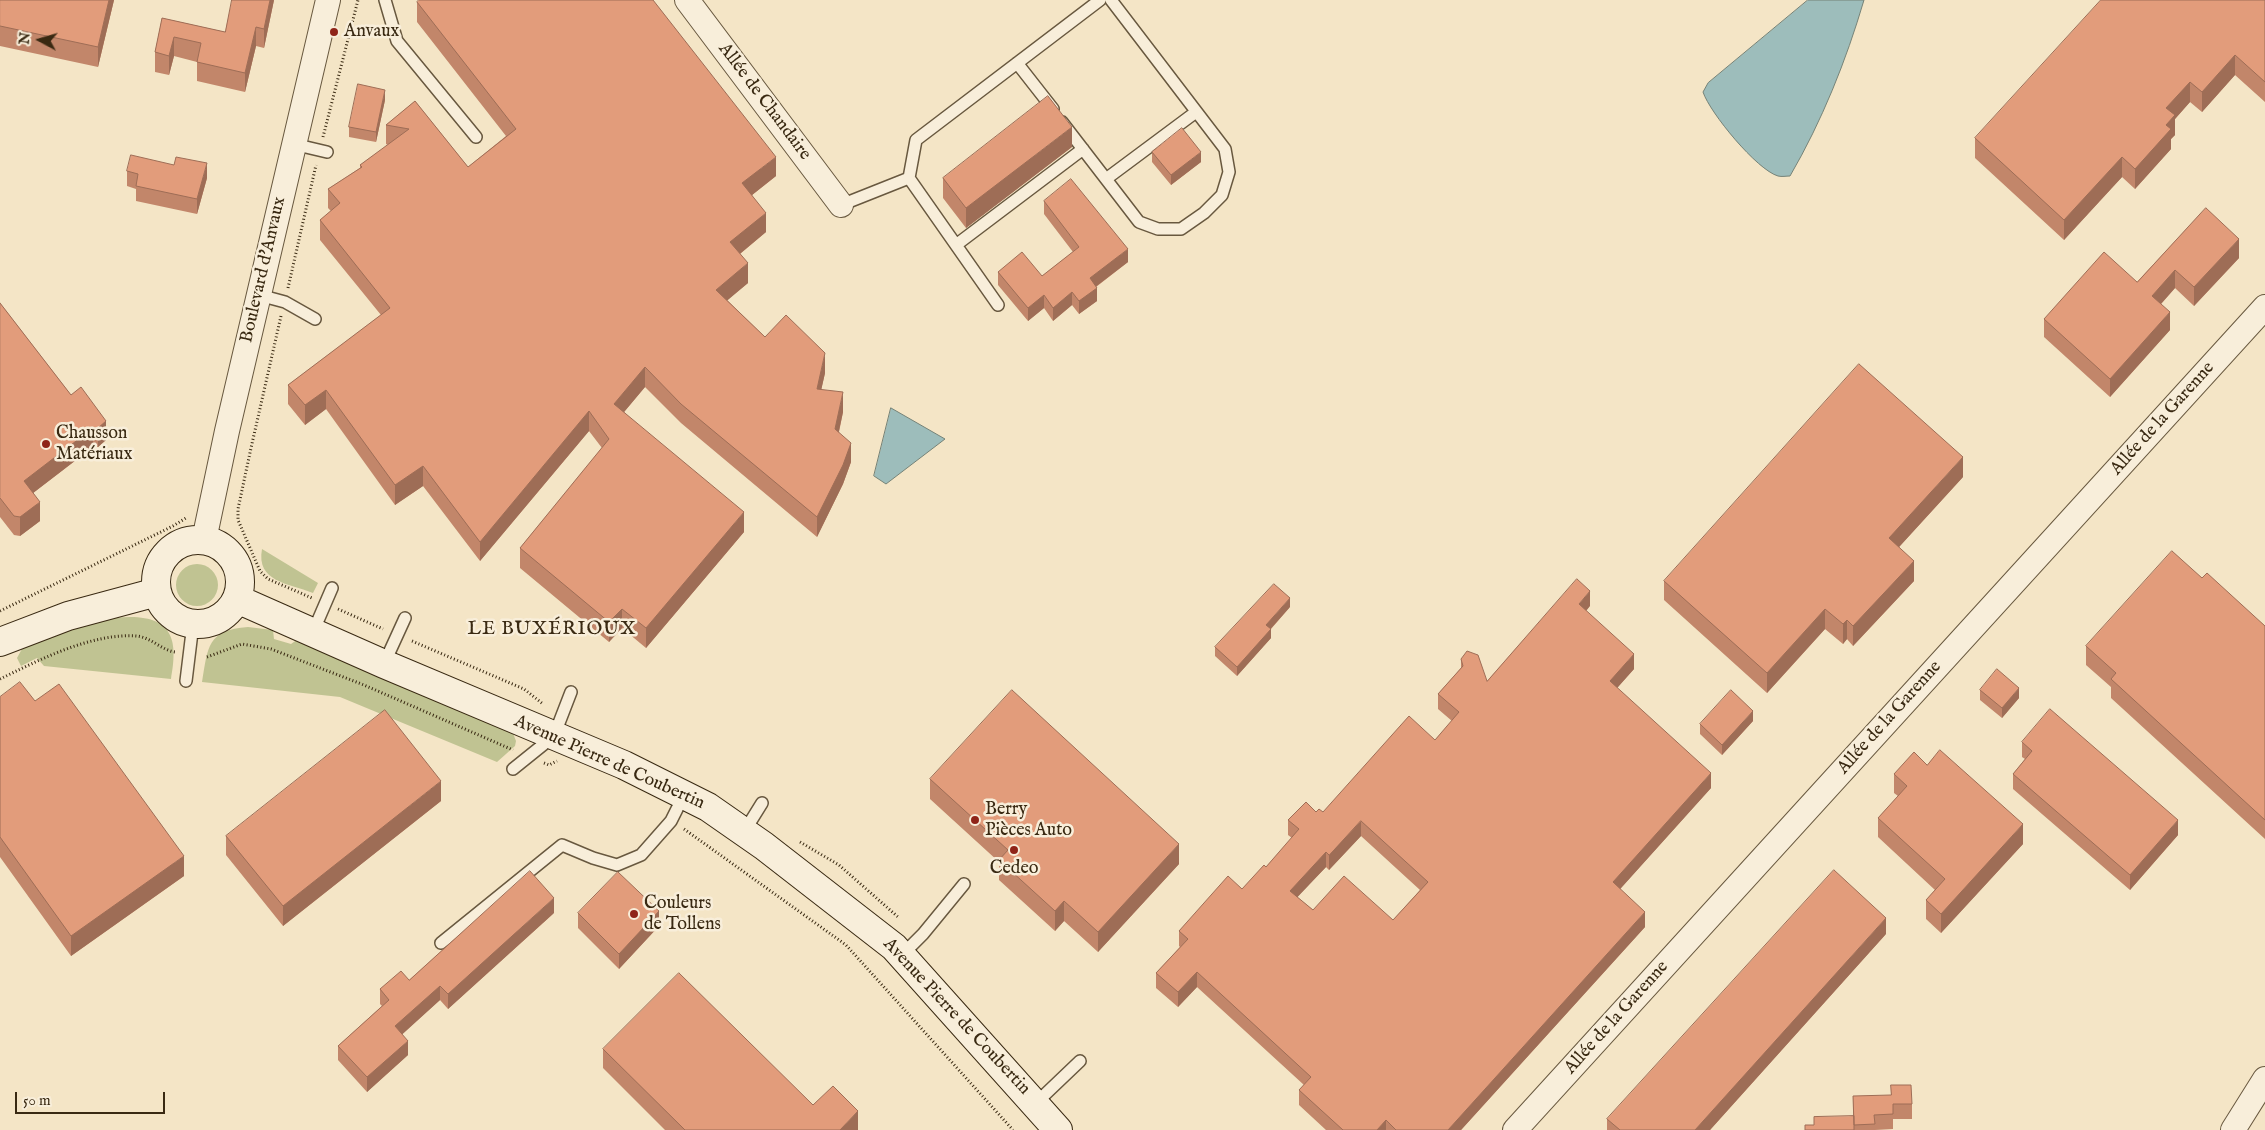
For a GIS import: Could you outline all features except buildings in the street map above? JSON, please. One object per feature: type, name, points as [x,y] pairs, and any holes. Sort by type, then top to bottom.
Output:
[{"type":"street","name":"Boulevard d'Anvaux","points":[[204,540],[328,0]]},
{"type":"street","name":"Allée de Chandaire","points":[[687,0],[841,205]]},
{"type":"street","name":"Allée de la Garenne","points":[[1515,1130],[2265,306]]},
{"type":"street","points":[[190,540],[204,540],[216,544],[227,551],[235,562],[239,574],[240,587],[229,611],[219,619],[206,624],[193,624],[180,621],[170,614],[162,604],[157,592],[157,572],[166,554],[177,545],[190,540]]},
{"type":"street","points":[[0,642],[68,616],[157,592]]},
{"type":"street","name":"Avenue Pierre de Coubertin","points":[[236,599],[684,793],[744,832],[828,894],[902,956],[1036,1103],[1058,1130]]},
{"type":"street","points":[[2233,1130],[2265,1079]]},
{"type":"lane","points":[[385,0],[397,41],[476,137]]},
{"type":"lane","points":[[998,305],[909,178],[916,140],[1100,0]]},
{"type":"lane","points":[[1017,63],[1140,222],[1158,229],[1181,229],[1204,213],[1222,195],[1230,172],[1224,149],[1110,0]]},
{"type":"lane","points":[[1106,180],[1196,112]]},
{"type":"lane","points":[[294,144],[323,152]]},
{"type":"lane","points":[[956,245],[1083,149]]},
{"type":"lane","points":[[841,205],[909,178]]},
{"type":"lane","points":[[259,295],[285,302],[315,319]]},
{"type":"lane","points":[[313,632],[332,588]]},
{"type":"lane","points":[[384,664],[405,618]]},
{"type":"lane","points":[[186,680],[193,624]]},
{"type":"lane","points":[[513,769],[554,736],[570,692]]},
{"type":"lane","points":[[441,944],[562,845],[593,858],[617,865],[640,855],[671,821],[684,793]]},
{"type":"lane","points":[[744,832],[762,804]]},
{"type":"lane","points":[[902,956],[923,934],[964,884]]},
{"type":"lane","points":[[1036,1103],[1080,1061]]},
{"type":"path","points":[[238,520],[238,509],[251,448],[358,0]]},
{"type":"path","points":[[0,611],[173,526],[186,517]]},
{"type":"path","points":[[0,679],[73,646],[105,639],[135,636],[147,638],[168,651],[176,652]]},
{"type":"green space","points":[[262,549],[318,583],[313,593],[276,580],[269,575],[261,560]]},
{"type":"green space","points":[[201,564],[209,567],[215,573],[218,585],[215,597],[209,603],[193,606],[185,603],[179,597],[176,581],[179,573],[185,567]]},
{"type":"green space","points":[[130,617],[156,621],[170,634],[174,654],[171,679],[44,666],[37,658],[21,666],[17,658],[23,647],[62,632],[88,623]]},
{"type":"green space","points":[[248,627],[273,630],[274,639],[291,644],[298,639],[511,728],[516,741],[515,746],[497,762],[340,697],[202,682],[208,650],[217,636],[234,629]]},
{"type":"water","points":[[1808,0],[1864,0],[1841,68],[1813,134],[1790,176],[1780,176],[1769,172],[1735,140],[1707,101],[1703,92],[1708,83]]},
{"type":"water","points":[[891,408],[945,439],[886,484],[874,476]]},
{"type":"place","name":"Anvaux","points":[[334,32]]},
{"type":"place","name":"Chausson Matériaux","points":[[46,444]]},
{"type":"place","name":"Berry Pièces Auto","points":[[975,820]]},
{"type":"place","name":"Cedeo","points":[[1014,850]]},
{"type":"place","name":"Couleurs de Tollens","points":[[634,914]]},
{"type":"district","name":"LE BUXÉRIOUX","points":[[552,630]]}]
